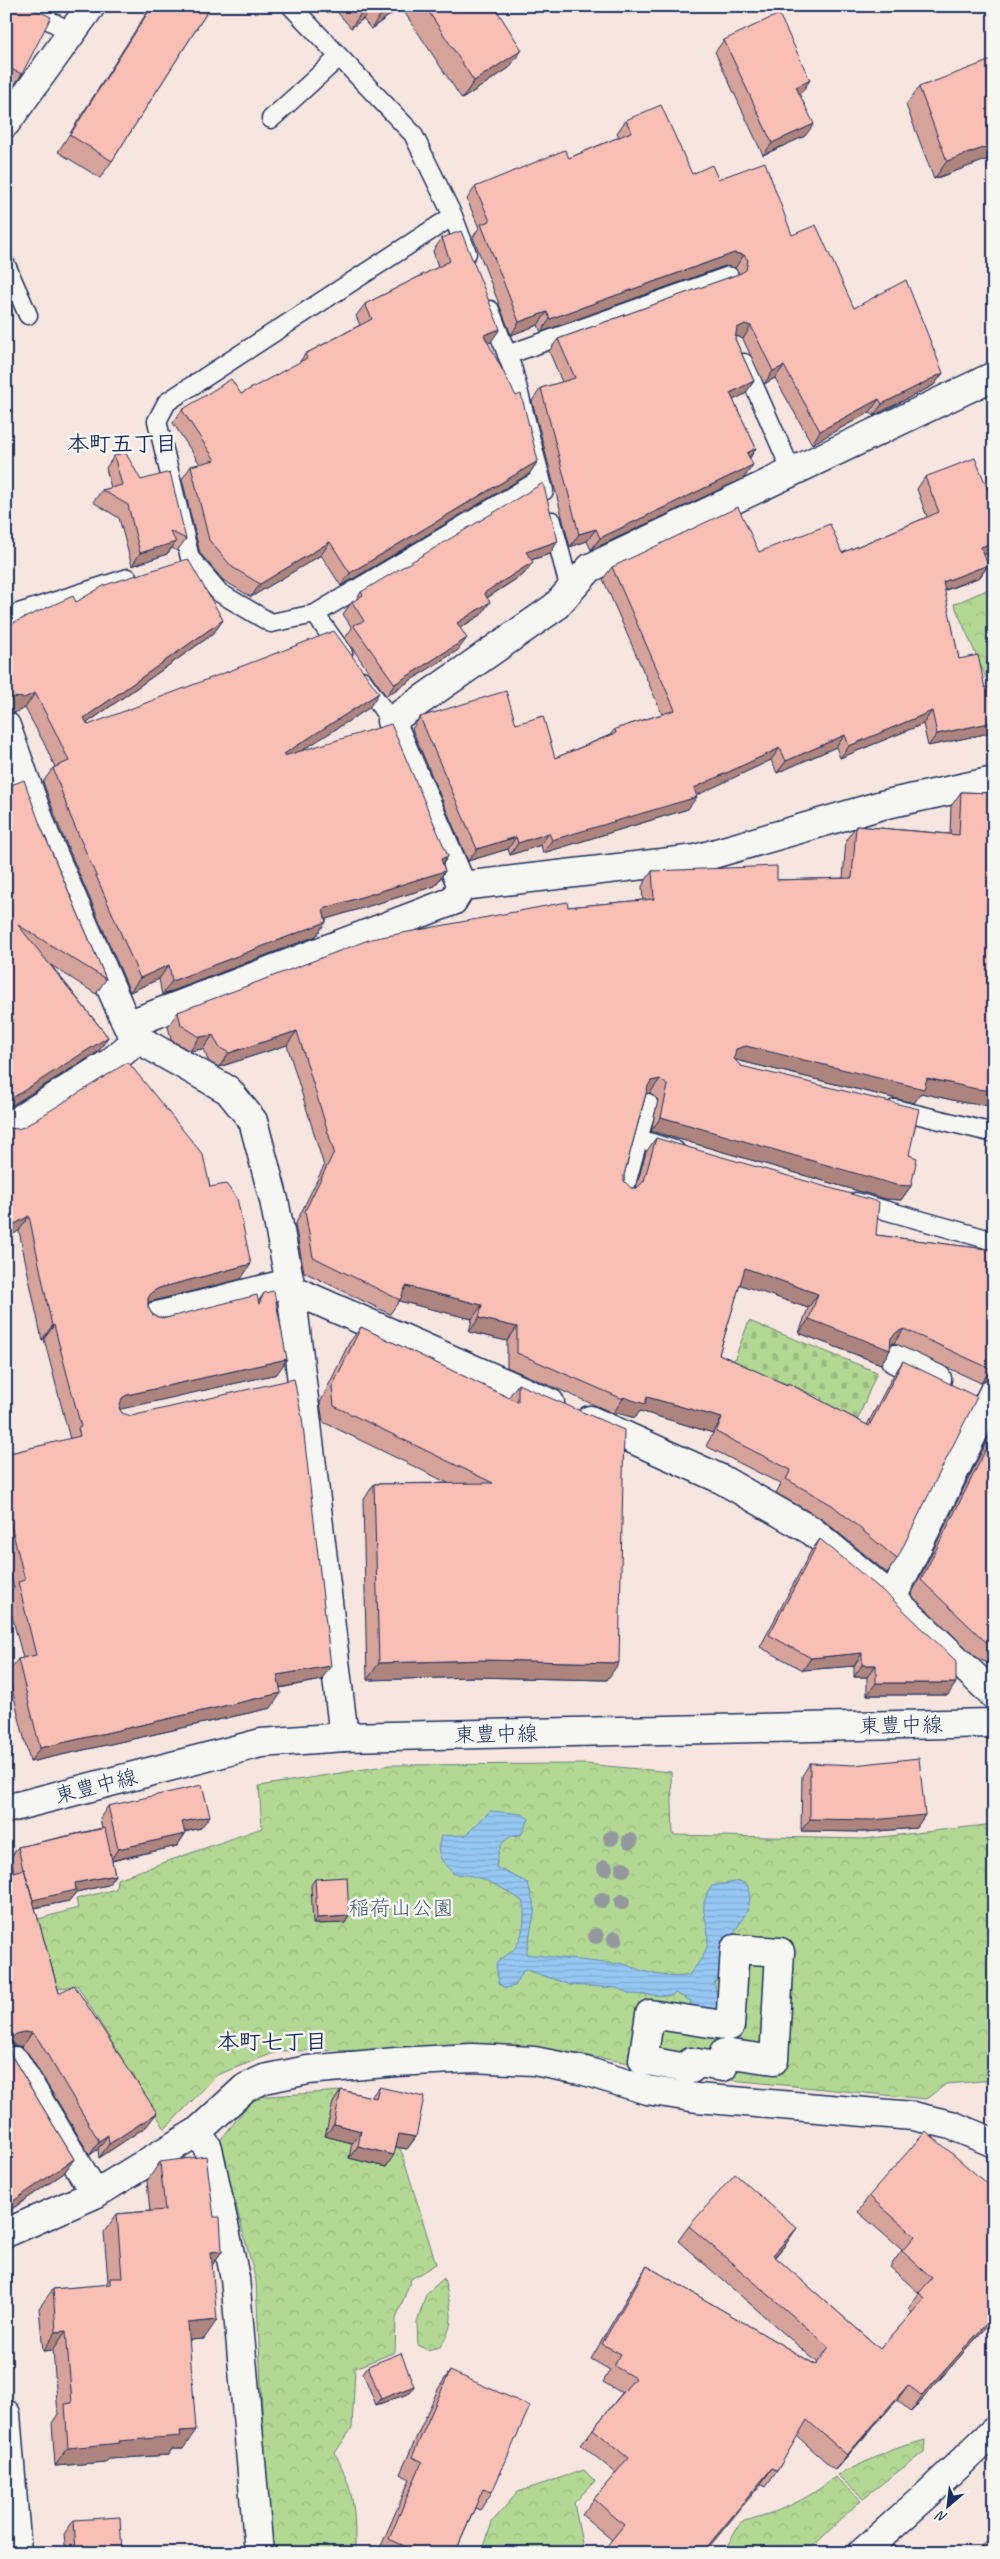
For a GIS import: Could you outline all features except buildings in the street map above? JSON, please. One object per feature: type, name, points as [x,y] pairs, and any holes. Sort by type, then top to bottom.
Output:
[{"type":"street","points":[[6,123],[91,6]]},
{"type":"street","points":[[462,886],[391,721],[555,607],[590,568],[994,376]]},
{"type":"street","points":[[6,726],[45,834],[132,1032],[228,1090],[253,1121],[274,1200],[289,1286],[292,1381],[344,1737]]},
{"type":"street","points":[[462,886],[696,858],[882,805],[994,781]]},
{"type":"street","points":[[6,1128],[111,1062],[132,1032],[453,901],[462,886]]},
{"type":"street","points":[[153,1317],[289,1286],[721,1479],[812,1531],[892,1598],[994,1694]]},
{"type":"street","points":[[892,1598],[991,1397],[895,1359]]},
{"type":"street","name":"東豊中線","points":[[6,1809],[261,1743],[344,1737],[994,1723]]},
{"type":"street","points":[[735,1949],[780,1952],[774,2060],[724,2053],[723,2067],[691,2062],[691,2069],[643,2060],[650,2014],[730,2026],[735,1949]]},
{"type":"street","points":[[6,2233],[96,2194],[197,2132],[244,2088],[264,2079],[308,2070],[472,2058],[534,2061],[585,2071],[647,2090],[697,2098],[913,2116],[951,2125],[994,2143]]},
{"type":"street","points":[[15,2061],[96,2194]]},
{"type":"street","points":[[197,2132],[208,2148],[235,2278],[259,2553]]},
{"type":"street","points":[[6,2414],[18,2553]]},
{"type":"street","points":[[862,2553],[993,2433]]},
{"type":"lane","points":[[22,6],[73,33]]},
{"type":"lane","points":[[290,6],[413,134],[453,216],[474,269]]},
{"type":"lane","points":[[271,120],[338,58]]},
{"type":"lane","points":[[453,216],[166,402],[158,421],[190,558],[220,593],[271,623],[315,614],[541,479]]},
{"type":"lane","points":[[6,265],[28,316]]},
{"type":"lane","points":[[508,355],[729,276]]},
{"type":"lane","points":[[484,295],[508,355],[570,590]]},
{"type":"lane","points":[[736,347],[792,472]]},
{"type":"lane","points":[[172,564],[190,558]]},
{"type":"lane","points":[[6,617],[144,573]]},
{"type":"lane","points":[[315,614],[391,721]]},
{"type":"lane","points":[[624,1192],[648,1103]]},
{"type":"lane","points":[[878,1106],[994,1133]]},
{"type":"lane","points":[[639,1139],[687,1153]]},
{"type":"lane","points":[[840,1197],[994,1241]]},
{"type":"green space","points":[[994,587],[994,696],[954,604]]},
{"type":"green space","points":[[749,1321],[877,1372],[844,1453],[807,1438],[822,1398],[733,1363]]},
{"type":"green space","name":"稲荷山公園","points":[[585,1764],[671,1772],[673,1835],[864,1839],[994,1824],[994,2080],[946,2084],[926,2099],[721,2079],[549,2049],[279,2051],[217,2075],[165,2129],[77,1985],[57,1989],[31,1921],[78,1908],[76,1899],[116,1889],[117,1879],[262,1828],[259,1786],[390,1765]]},
{"type":"green space","points":[[342,2091],[388,2128],[402,2153],[436,2264],[411,2279],[396,2319],[395,2352],[355,2368],[352,2428],[335,2453],[347,2479],[350,2491],[355,2524],[355,2553],[271,2553],[266,2490],[256,2281],[219,2142],[254,2097]]},
{"type":"green space","points":[[444,2278],[451,2321],[446,2338],[440,2347],[427,2350],[418,2345],[417,2323],[426,2294]]},
{"type":"green space","points":[[925,2440],[924,2452],[863,2498],[837,2475],[894,2449]]},
{"type":"green space","points":[[584,2470],[595,2481],[574,2503],[584,2553],[487,2553],[483,2550],[492,2522],[518,2492]]},
{"type":"green space","points":[[835,2477],[861,2500],[806,2553],[723,2553],[741,2522],[791,2505]]},
{"type":"water","points":[[490,1811],[522,1814],[529,1819],[521,1835],[509,1838],[502,1845],[496,1867],[528,1883],[535,1909],[526,1954],[614,1964],[620,1963],[643,1971],[663,1975],[689,1975],[706,1950],[708,1937],[704,1902],[712,1886],[740,1881],[748,1886],[750,1898],[748,1909],[725,1949],[725,1973],[714,1983],[718,1998],[717,2011],[690,2008],[691,2001],[675,1993],[671,1996],[630,1994],[617,1988],[570,1985],[524,1969],[515,1986],[505,1988],[499,1984],[496,1964],[512,1951],[519,1942],[524,1920],[522,1901],[490,1882],[472,1876],[454,1874],[440,1857],[439,1853],[441,1836],[466,1835]]},
{"type":"district","name":"本町五丁目","points":[[122,444]]},
{"type":"district","name":"本町七丁目","points":[[272,2042]]}]
